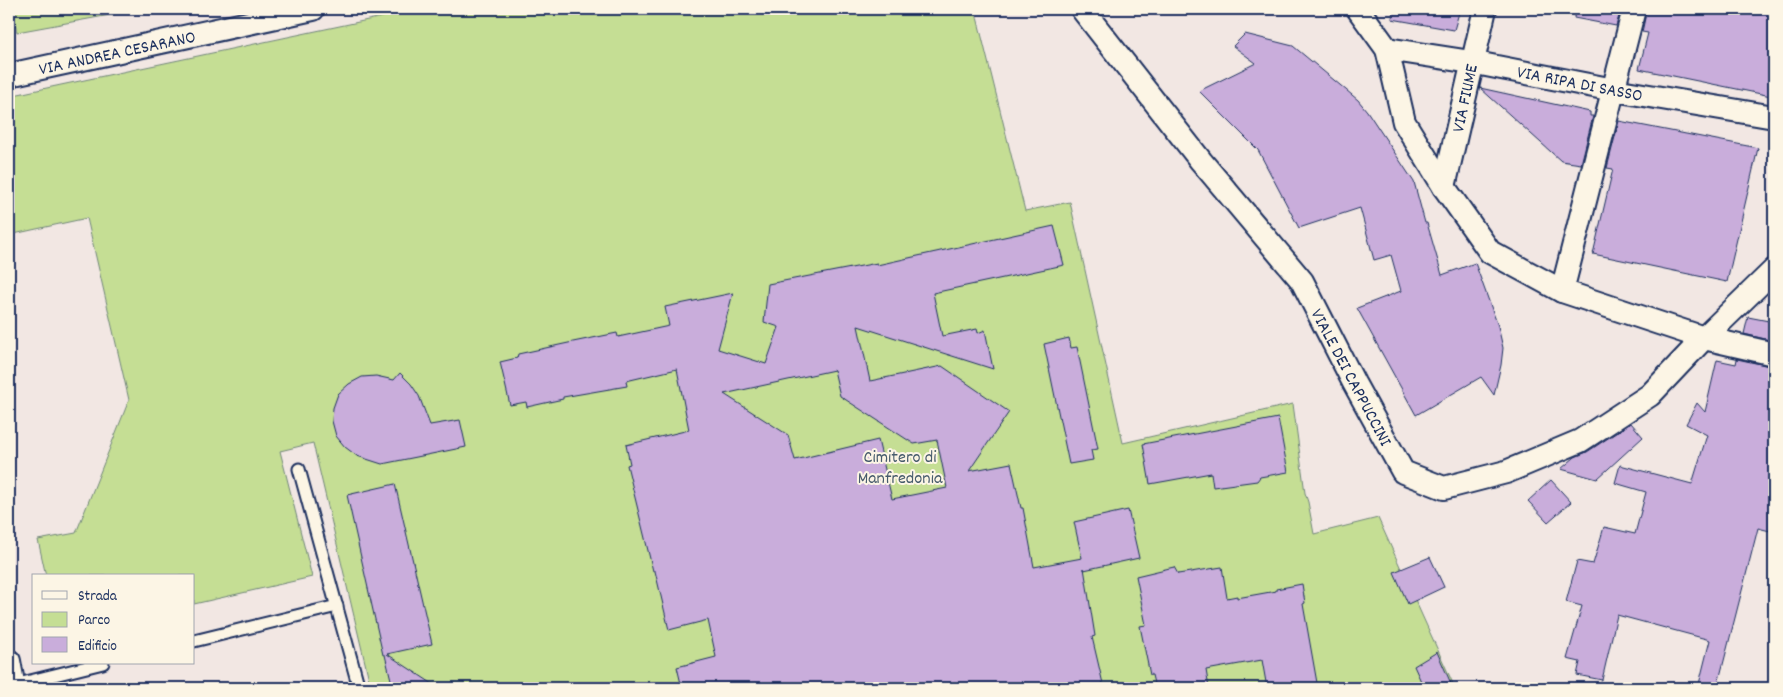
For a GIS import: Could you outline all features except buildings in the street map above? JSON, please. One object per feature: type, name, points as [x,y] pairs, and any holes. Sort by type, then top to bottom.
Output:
[{"type":"street","name":"VIA ANDREA CESARANO","points":[[9,75],[313,9]]},
{"type":"street","name":"VIALE DEI CAPPUCCINI","points":[[1082,9],[1201,161],[1302,281],[1354,383],[1403,472],[1444,488],[1506,472],[1580,441],[1650,395],[1704,338],[1774,270]]},
{"type":"street","points":[[1358,9],[1387,49],[1404,122],[1444,187],[1490,252],[1562,291],[1704,338],[1774,354]]},
{"type":"street","name":"VIA FIUME","points":[[1444,187],[1471,62],[1485,9]]},
{"type":"street","points":[[1562,291],[1634,9]]},
{"type":"street","name":"VIA RIPA DI SASSO","points":[[1387,49],[1471,62],[1614,90],[1774,117]]},
{"type":"street","points":[[9,661],[12,686]]},
{"type":"lane","points":[[299,469],[359,688]]},
{"type":"lane","points":[[195,641],[336,606]]},
{"type":"lane","points":[[12,686],[99,664]]},
{"type":"green space","points":[[12,9],[132,9],[132,11],[17,32]]},
{"type":"green space","name":"Cimitero di Manfredonia","points":[[420,9],[975,9],[1025,211],[1070,202],[1123,443],[1293,404],[1305,493],[1314,534],[1378,518],[1455,688],[371,688],[313,443],[280,451],[312,577],[195,604],[195,574],[46,574],[38,540],[76,533],[129,400],[87,218],[9,235],[9,96]]}]
